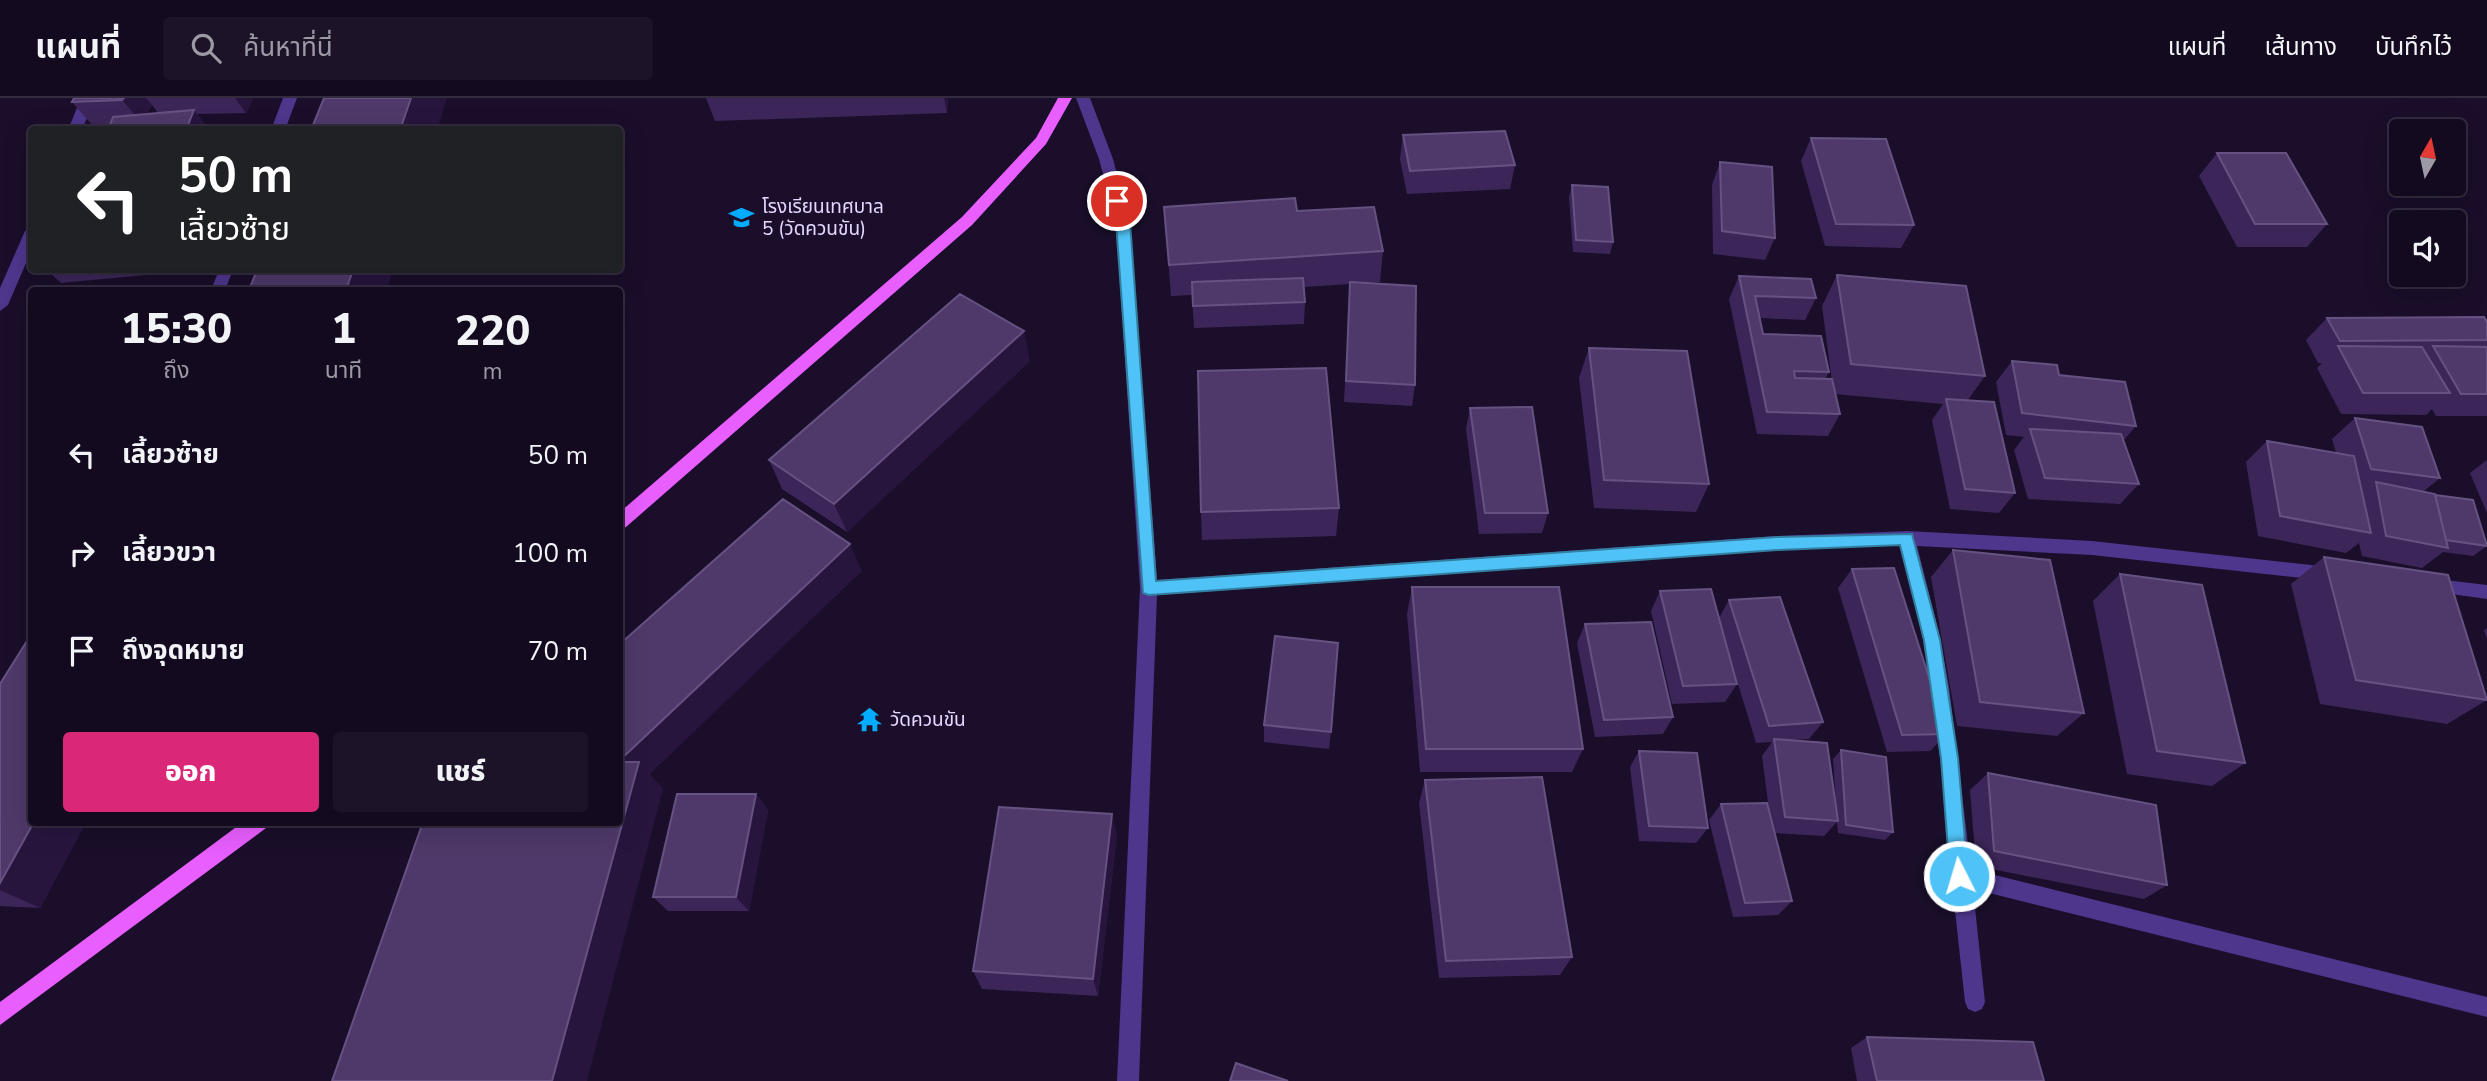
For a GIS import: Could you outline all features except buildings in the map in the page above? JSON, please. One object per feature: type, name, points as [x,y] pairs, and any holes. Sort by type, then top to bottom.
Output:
[{"type":"main road","points":[[623,519],[967,221],[1041,141],[1065,98]]},
{"type":"main road","points":[[0,1015],[254,826]]},
{"type":"street","points":[[77,126],[88,98]]},
{"type":"street","points":[[280,126],[290,98]]},
{"type":"street","points":[[1083,98],[1106,159],[1123,222],[1149,588],[1129,1081]]},
{"type":"street","points":[[0,305],[28,240]]},
{"type":"street","points":[[1149,588],[1777,543],[1907,538],[2092,548],[2351,576]]},
{"type":"street","points":[[1907,538],[1932,640],[1950,758],[1959,876],[1975,1002]]},
{"type":"street","points":[[2405,582],[2487,592]]},
{"type":"street","points":[[1959,876],[2487,1007]]},
{"type":"place","name":"โรงเรียนเทศบาล 5 (วัดควนขัน)","points":[[742,218]]},
{"type":"place","name":"วัดควนขัน","points":[[870,720]]},
{"type":"route","points":[[1117,201],[1123,222],[1149,588],[1777,543],[1907,538],[1932,640],[1950,758],[1959,876]]}]
